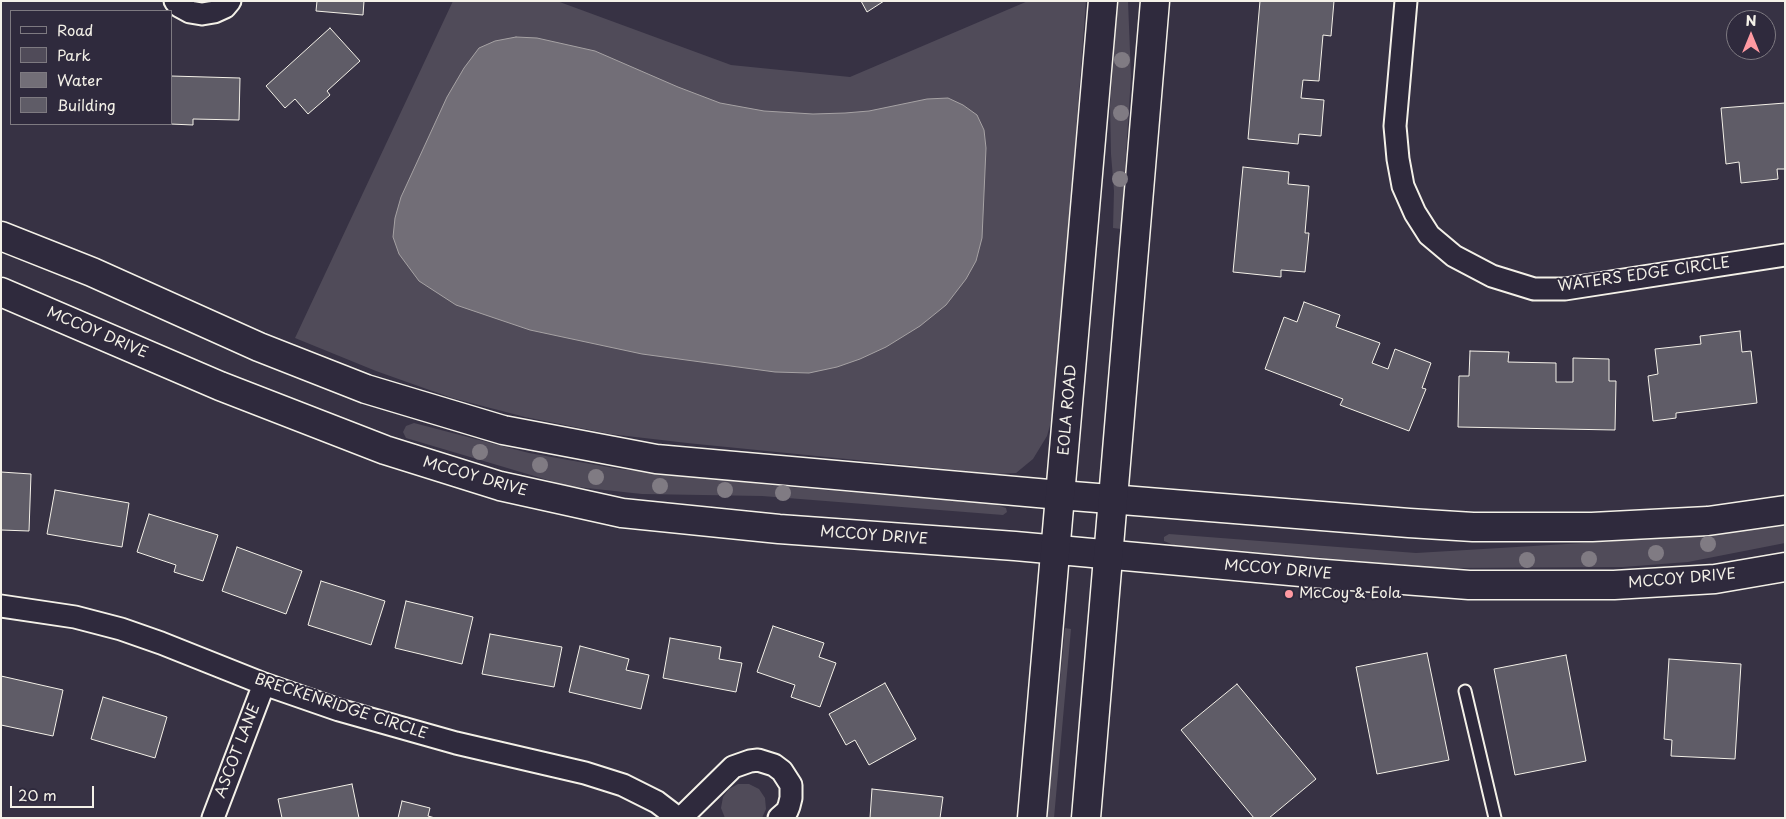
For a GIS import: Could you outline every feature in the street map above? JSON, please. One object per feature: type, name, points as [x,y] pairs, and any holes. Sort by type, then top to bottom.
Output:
[{"type":"street","points":[[175,1],[179,6],[190,12],[202,14],[214,12],[230,1]]},
{"type":"street","name":"EOLA ROAD","points":[[1032,818],[1103,1]]},
{"type":"street","points":[[1086,818],[1155,1]]},
{"type":"street","name":"WATERS EDGE CIRCLE","points":[[1406,1],[1396,126],[1398,159],[1404,186],[1415,213],[1429,235],[1454,256],[1492,276],[1534,289],[1565,289],[1785,254]]},
{"type":"street","points":[[1,236],[92,272],[259,347],[366,390],[503,430],[656,459],[1060,495],[1409,523],[1525,528],[1592,528],[1708,521],[1785,510]]},
{"type":"street","name":"MCCOY DRIVE","points":[[1,292],[220,386],[385,450],[500,486],[622,513],[779,529],[1109,554],[1312,573],[1469,585],[1614,585],[1715,579],[1785,567]]},
{"type":"street","name":"BRECKENRIDGE CIRCLE","points":[[1,606],[75,617],[120,629],[264,684],[339,710],[456,743],[585,773],[632,790],[657,802],[679,818],[733,767],[758,760],[774,765],[782,771],[791,785],[789,806],[780,818]]},
{"type":"street","name":"ASCOT LANE","points":[[213,818],[264,684]]},
{"type":"lane","points":[[1465,691],[1495,818]]},
{"type":"green space","points":[[453,1],[557,1],[731,65],[850,77],[1028,1],[1086,1],[1055,408],[1047,436],[1033,459],[1016,473],[996,474],[610,434],[525,417],[452,398],[376,371],[295,338]]},
{"type":"green space","points":[[1118,1],[1128,1],[1131,77],[1121,229],[1113,228],[1114,191],[1110,106]]},
{"type":"green space","points":[[414,423],[529,453],[619,469],[789,487],[994,504],[1006,508],[1007,512],[1003,515],[762,496],[642,494],[568,486],[406,438],[403,432],[406,426]]},
{"type":"green space","points":[[1785,525],[1785,543],[1688,562],[1623,567],[1439,568],[1174,545],[1164,541],[1164,537],[1169,534],[1416,553],[1667,538]]},
{"type":"green space","points":[[1065,628],[1071,629],[1054,818],[1047,818]]},
{"type":"green space","points":[[738,784],[749,784],[759,789],[765,798],[766,809],[762,818],[725,818],[721,808],[723,797],[729,789]]},
{"type":"water","points":[[516,37],[537,38],[595,51],[720,103],[764,111],[813,114],[845,113],[869,111],[927,99],[948,98],[963,105],[977,115],[984,130],[986,148],[982,238],[976,261],[966,279],[946,305],[920,326],[886,347],[860,359],[837,367],[809,373],[775,372],[642,354],[530,330],[456,305],[419,281],[399,254],[393,237],[395,218],[401,197],[447,97],[464,68],[479,48],[495,41]]},
{"type":"building","points":[[317,1],[364,1],[363,15],[316,11]]},
{"type":"building","points":[[861,1],[884,1],[867,12]]},
{"type":"building","points":[[1260,1],[1334,1],[1331,36],[1323,35],[1319,81],[1303,80],[1301,98],[1324,100],[1321,136],[1299,134],[1298,144],[1248,139]]},
{"type":"building","points":[[330,28],[360,61],[327,91],[330,95],[308,114],[295,99],[285,108],[266,86]]},
{"type":"building","points":[[172,76],[240,78],[239,120],[193,119],[193,125],[172,124]]},
{"type":"building","points":[[1785,103],[1785,169],[1777,169],[1778,179],[1741,183],[1739,162],[1726,164],[1721,108]]},
{"type":"building","points":[[1243,167],[1289,172],[1288,184],[1309,186],[1305,233],[1309,233],[1305,272],[1281,270],[1281,277],[1233,272]]},
{"type":"building","points":[[1304,302],[1340,315],[1336,327],[1380,343],[1372,363],[1388,369],[1395,349],[1431,363],[1422,388],[1426,389],[1409,431],[1340,405],[1343,399],[1265,369],[1284,317],[1297,322]]},
{"type":"building","points":[[1740,331],[1742,352],[1751,351],[1757,403],[1676,413],[1676,418],[1653,421],[1648,376],[1658,374],[1655,349],[1701,344],[1700,336]]},
{"type":"building","points":[[1470,351],[1509,352],[1508,362],[1556,363],[1556,382],[1573,382],[1573,358],[1609,359],[1609,381],[1616,381],[1615,430],[1458,427],[1459,376],[1469,376]]},
{"type":"building","points":[[1,472],[31,474],[29,531],[1,530]]},
{"type":"building","points":[[55,490],[129,503],[122,547],[47,534]]},
{"type":"building","points":[[149,514],[218,535],[203,581],[174,572],[176,565],[137,552]]},
{"type":"building","points":[[237,547],[302,571],[286,614],[222,591]]},
{"type":"building","points":[[321,581],[385,601],[371,645],[308,625]]},
{"type":"building","points":[[406,601],[473,617],[462,664],[395,648]]},
{"type":"building","points":[[773,626],[824,643],[819,657],[836,663],[820,707],[791,697],[795,685],[757,672]]},
{"type":"building","points":[[490,634],[562,647],[554,687],[482,674]]},
{"type":"building","points":[[670,638],[721,647],[719,659],[742,663],[736,692],[663,678]]},
{"type":"building","points":[[580,646],[629,659],[626,670],[649,675],[641,709],[569,692]]},
{"type":"building","points":[[1427,653],[1449,760],[1377,774],[1356,667]]},
{"type":"building","points":[[1566,655],[1586,761],[1515,775],[1494,669]]},
{"type":"building","points":[[1669,659],[1741,664],[1735,759],[1671,756],[1672,740],[1664,739]]},
{"type":"building","points":[[1,676],[63,690],[53,736],[1,725]]},
{"type":"building","points":[[885,683],[916,739],[869,765],[855,740],[846,745],[829,714]]},
{"type":"building","points":[[1237,684],[1316,779],[1269,818],[1254,818],[1181,730]]},
{"type":"building","points":[[103,697],[167,717],[155,758],[91,739]]},
{"type":"building","points":[[352,784],[359,818],[282,818],[278,799]]},
{"type":"building","points":[[872,789],[943,797],[940,818],[870,818]]},
{"type":"building","points":[[402,801],[430,808],[428,816],[435,818],[398,818]]},
{"type":"place","name":"McCoy & Eola","points":[[1289,594]]}]
